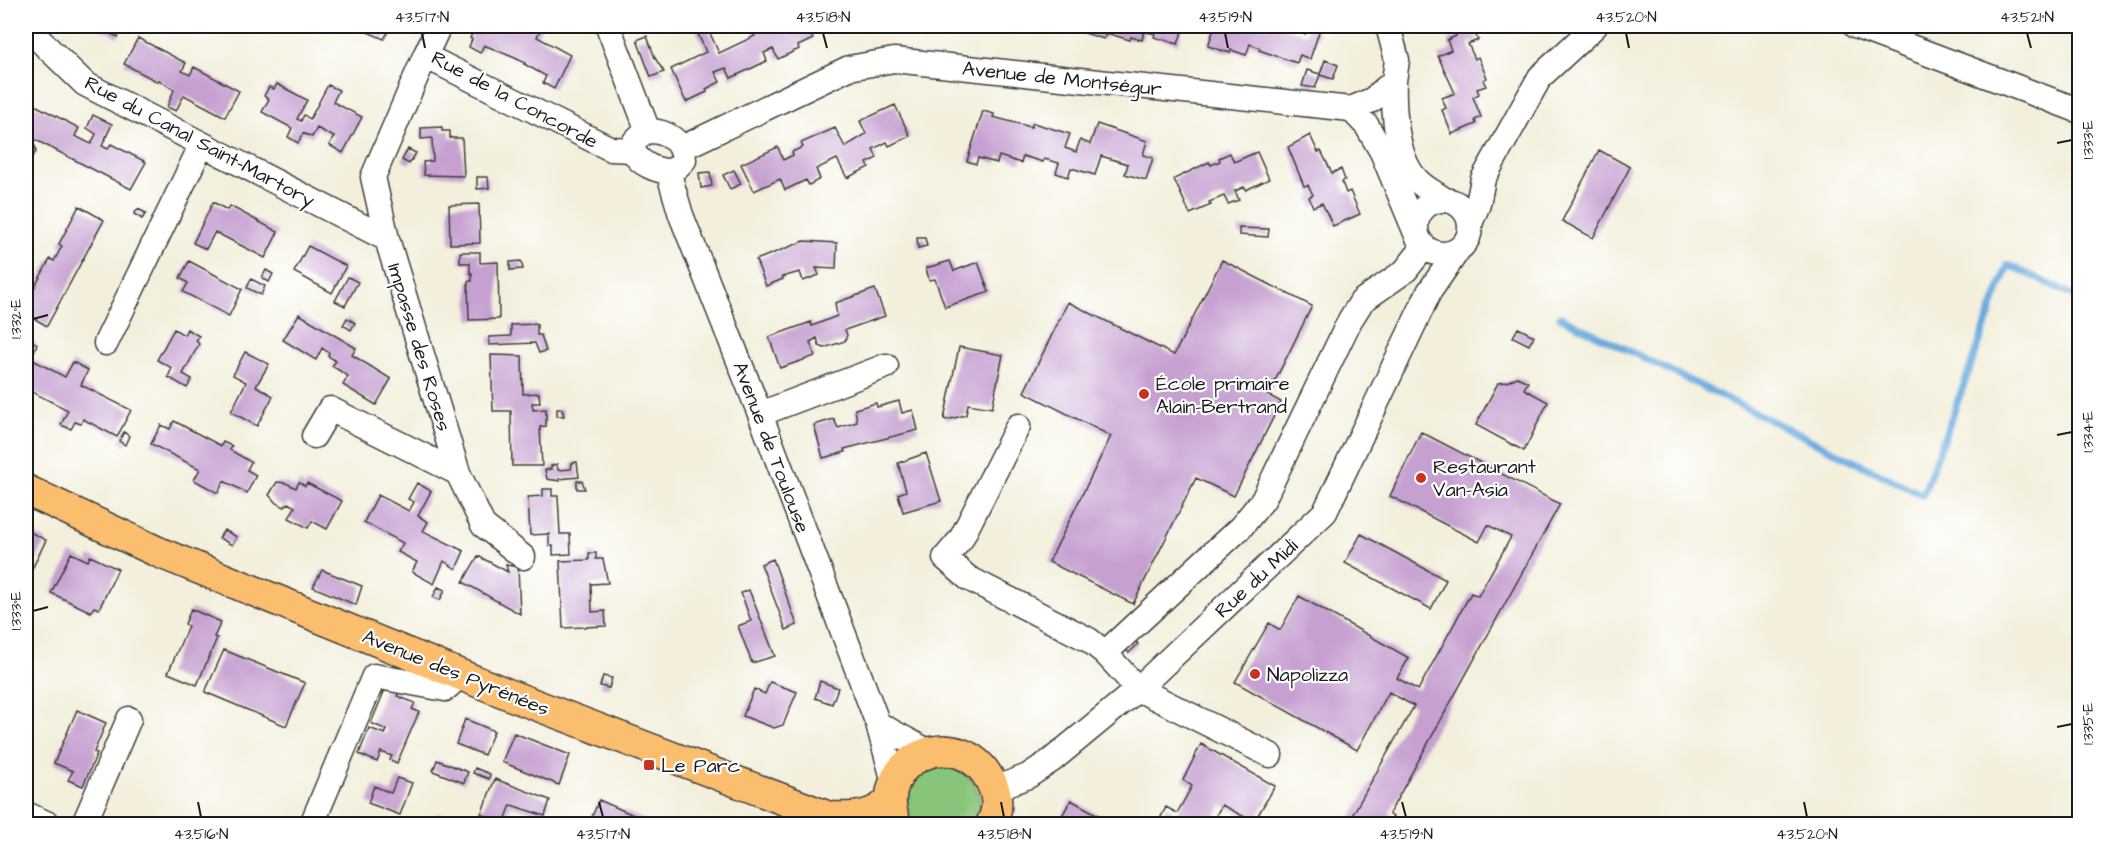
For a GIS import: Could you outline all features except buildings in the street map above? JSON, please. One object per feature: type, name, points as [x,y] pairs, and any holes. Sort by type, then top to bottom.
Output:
[{"type":"main road","name":"Avenue des Pyrénées","points":[[26,490],[158,552],[461,675],[837,821],[868,815],[894,802],[909,763],[928,752]]},
{"type":"main road","points":[[928,752],[947,750],[965,754],[987,772],[997,800],[992,824]]},
{"type":"street","name":"Rue de la Concorde","points":[[438,26],[425,56],[611,149],[640,141]]},
{"type":"street","points":[[608,26],[644,163],[662,171],[668,171],[673,170],[684,160],[682,148],[672,138],[657,131],[640,141]]},
{"type":"street","points":[[1388,26],[1397,60],[1394,99],[1404,160],[1416,180],[1446,200],[1455,202],[1465,211],[1470,224]]},
{"type":"street","name":"Rue du Midi","points":[[994,789],[1028,776],[1052,760],[1138,688],[1325,512],[1429,292],[1466,241],[1483,179],[1540,77],[1595,26]]},
{"type":"street","points":[[1855,26],[2079,111]]},
{"type":"street","name":"Rue du Canal Saint-Martory","points":[[26,27],[85,84],[387,239]]},
{"type":"street","name":"Impasse des Roses","points":[[425,56],[373,177],[387,239],[458,473]]},
{"type":"street","name":"Avenue de Montségur","points":[[682,148],[849,68],[894,60],[1351,110]]},
{"type":"street","points":[[1394,81],[1372,100],[1351,110],[1367,126],[1382,152],[1422,243],[1439,254],[1458,250]]},
{"type":"street","points":[[106,343],[202,144]]},
{"type":"street","name":"Avenue de Toulouse","points":[[668,171],[681,215],[760,414],[878,724],[894,802]]},
{"type":"street","name":"Rue du Midi","points":[[1429,292],[1422,243],[1415,226],[1419,213],[1430,203],[1446,200],[1483,179]]},
{"type":"street","points":[[1105,653],[1241,527],[1263,500],[1362,301],[1405,271],[1422,243]]},
{"type":"street","points":[[760,414],[886,366]]},
{"type":"street","name":"Impasse des Roses","points":[[314,436],[330,409],[458,473]]},
{"type":"street","points":[[1018,426],[961,539],[945,558],[968,578],[1089,640],[1105,653],[1138,688],[1270,755]]},
{"type":"street","points":[[458,473],[483,525],[524,557]]},
{"type":"street","points":[[312,825],[374,676],[445,689],[461,675]]},
{"type":"street","points":[[84,825],[129,719]]},
{"type":"street","points":[[878,724],[928,752]]},
{"type":"street","points":[[26,814],[48,825]]},
{"type":"green space","points":[[938,766],[960,771],[975,784],[980,802],[979,813],[974,824],[911,824],[906,801],[909,787],[917,776]]},
{"type":"waterway","points":[[1560,317],[1923,495],[2008,265],[2080,298]]},
{"type":"place","name":"École primaire Alain-Bertrand","points":[[1144,394]]},
{"type":"place","name":"Restaurant Van-Asia","points":[[1421,478]]},
{"type":"place","name":"Napolizza","points":[[1255,674]]},
{"type":"place","name":"Le Parc","points":[[649,765]]}]
